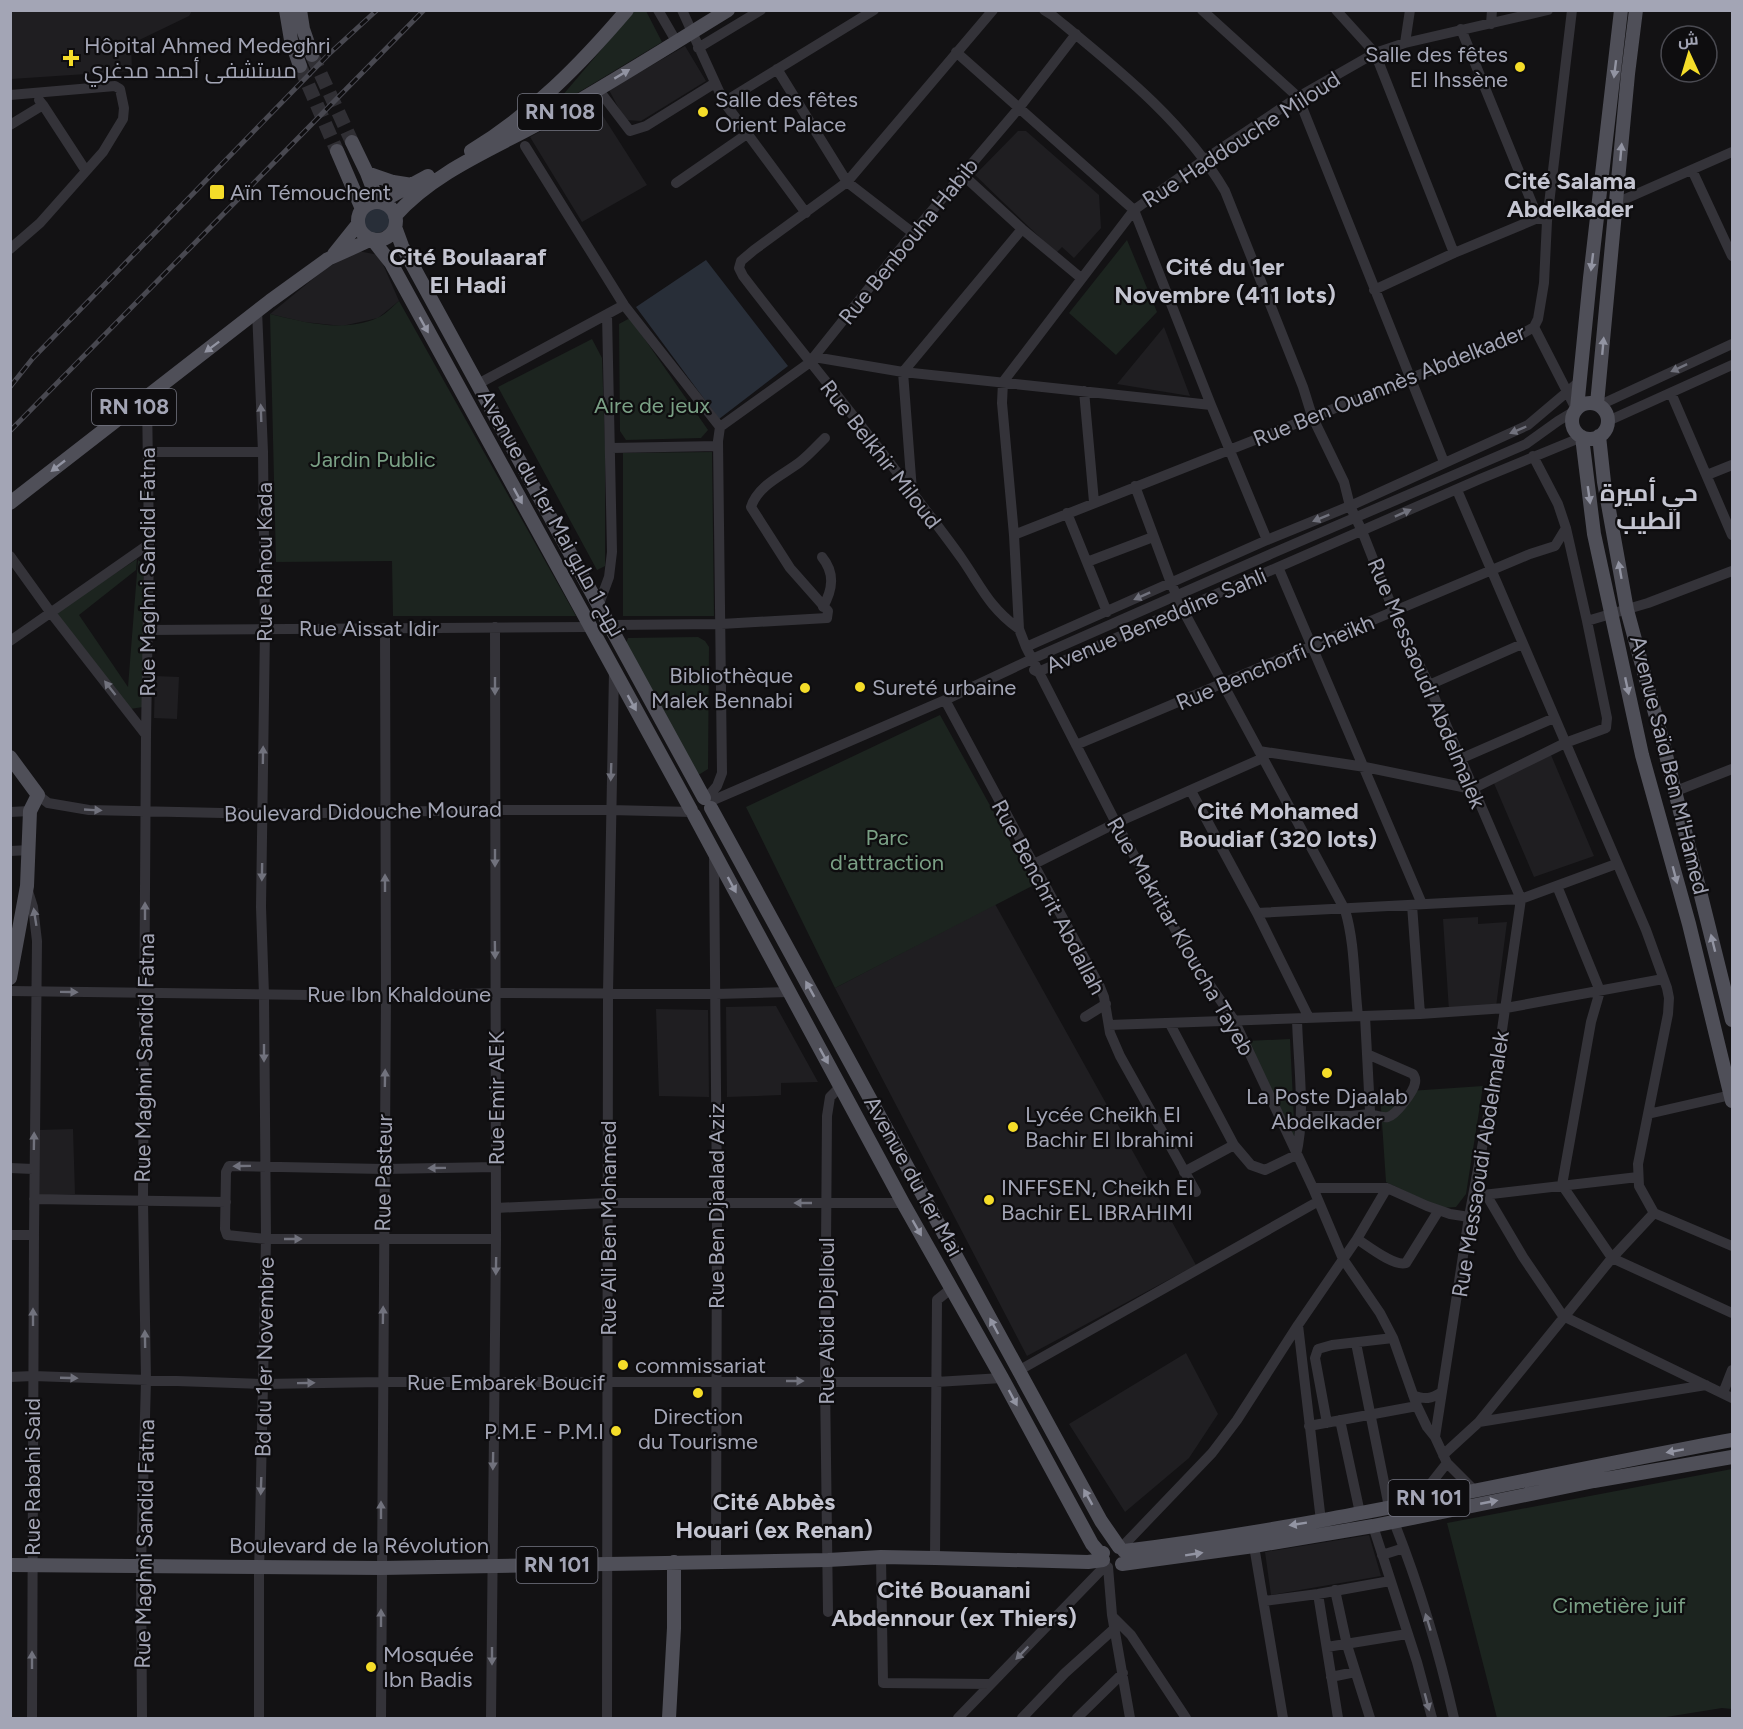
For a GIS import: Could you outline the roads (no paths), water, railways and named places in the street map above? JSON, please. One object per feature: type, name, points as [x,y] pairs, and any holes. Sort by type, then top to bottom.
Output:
[{"type":"main road","points":[[286,10],[291,40],[300,66]]},
{"type":"main road","points":[[300,10],[303,29],[312,55]]},
{"type":"main road","name":"RN 108","points":[[379,202],[476,147],[529,110],[585,58],[627,10]]},
{"type":"main road","name":"RN 108","points":[[395,222],[414,196],[425,187],[597,89],[728,10]]},
{"type":"main road","points":[[1575,410],[1588,403],[1598,405],[1604,409],[1608,421],[1607,427],[1599,436],[1588,439],[1582,437],[1572,424],[1580,381],[1621,10]]},
{"type":"main road","points":[[1598,405],[1628,74],[1636,10]]},
{"type":"main road","points":[[352,142],[379,202]]},
{"type":"main road","points":[[337,151],[362,209]]},
{"type":"main road","points":[[367,172],[393,182],[412,185]]},
{"type":"main road","points":[[328,259],[358,224],[362,209],[369,203],[379,202],[390,207],[395,222],[392,232],[383,238],[372,239],[363,233],[358,224]]},
{"type":"main road","name":"Avenue du 1er Mai نهج 1 مايو","points":[[395,222],[402,246],[708,802]]},
{"type":"main road","name":"RN 108","points":[[10,503],[257,310],[328,259],[372,239]]},
{"type":"main road","name":"Avenue du 1er Mai نهج 1 مايو","points":[[372,239],[391,263],[693,812]]},
{"type":"main road","name":"Avenue Saïd Ben M'Hamed","points":[[1599,436],[1604,482],[1627,610],[1727,978],[1732,1020]]},
{"type":"main road","name":"Avenue Saïd Ben M'Hamed","points":[[1582,437],[1594,534],[1642,755],[1689,924],[1732,1098]]},
{"type":"main road","points":[[590,627],[610,625]]},
{"type":"main road","points":[[10,757],[38,795],[30,811],[27,886],[10,978]]},
{"type":"main road","points":[[693,812],[692,804],[696,800],[708,802]]},
{"type":"main road","name":"Avenue du 1er Mai","points":[[708,802],[1101,1521],[1125,1555]]},
{"type":"main road","name":"Avenue du 1er Mai","points":[[693,812],[903,1203],[1092,1544],[1105,1561]]},
{"type":"main road","points":[[841,1086],[859,1077]]},
{"type":"main road","points":[[952,1288],[969,1279]]},
{"type":"main road","points":[[1002,1378],[1018,1371]]},
{"type":"main road","name":"RN 101","points":[[1125,1555],[1321,1521],[1732,1440]]},
{"type":"main road","name":"RN 101","points":[[1125,1555],[1254,1546],[1373,1526],[1594,1481],[1732,1457]]},
{"type":"main road","points":[[1109,1546],[1125,1555],[1116,1568],[1105,1561],[1109,1546]]},
{"type":"main road","name":"Boulevard de la Révolution","points":[[10,1565],[141,1566],[259,1571],[828,1560],[881,1557],[1105,1561]]},
{"type":"main road","points":[[669,1719],[674,1628],[674,1562]]},
{"type":"street","points":[[658,10],[676,41]]},
{"type":"street","points":[[682,10],[724,102],[806,213],[846,182],[993,10]]},
{"type":"street","points":[[698,48],[761,10]]},
{"type":"street","points":[[724,102],[874,10]]},
{"type":"street","points":[[1202,10],[1298,98],[1374,290],[1412,377],[1444,462]]},
{"type":"street","points":[[1336,10],[1375,53],[1454,253]]},
{"type":"street","points":[[1406,43],[1410,10]]},
{"type":"street","points":[[1491,24],[1492,10]]},
{"type":"street","name":"Rue Haddouche Miloud","points":[[1003,382],[1134,210],[1204,160],[1298,98],[1375,53],[1461,29],[1548,10]]},
{"type":"street","name":"Rue Ben Ouannès Abdelkader","points":[[1014,535],[1520,335],[1534,327],[1538,319],[1544,283],[1543,220],[1572,10]]},
{"type":"street","name":"Rue Messaoudi Abdelmalek","points":[[1052,12],[1157,106],[1191,142],[1225,191],[1303,387],[1312,416],[1344,482],[1350,506],[1394,612],[1429,685],[1521,899],[1495,1078],[1469,1217],[1435,1437]]},
{"type":"street","points":[[1374,290],[1454,253],[1543,220],[1461,29]]},
{"type":"street","name":"Rue Benbouha Habib","points":[[720,427],[811,360],[913,233],[1019,108],[1076,34]]},
{"type":"street","points":[[956,52],[1134,210],[1267,540]]},
{"type":"street","points":[[777,69],[846,182],[913,233]]},
{"type":"street","points":[[597,89],[630,131],[646,126],[716,83]]},
{"type":"street","points":[[10,94],[115,86],[120,89],[122,96],[123,119],[103,152],[40,223],[10,249]]},
{"type":"street","points":[[35,93],[86,171]]},
{"type":"street","points":[[10,125],[43,105]]},
{"type":"street","points":[[676,183],[747,134]]},
{"type":"street","points":[[525,146],[624,305],[720,427],[718,446],[722,773],[708,802]]},
{"type":"street","points":[[1616,203],[1732,153]]},
{"type":"street","points":[[1692,170],[1731,250]]},
{"type":"street","points":[[963,175],[1022,229],[1081,278]]},
{"type":"street","name":"Rue Belkhir Miloud","points":[[806,213],[741,261],[739,268],[743,276],[912,492],[963,560],[985,596],[1000,615],[1019,629]]},
{"type":"street","points":[[912,492],[903,372],[1022,229]]},
{"type":"street","points":[[478,384],[624,305]]},
{"type":"street","name":"Rue Rahou Kada","points":[[257,310],[263,452],[265,629],[261,907],[264,995]]},
{"type":"street","points":[[599,604],[609,577],[612,552],[608,314]]},
{"type":"street","points":[[1534,327],[1575,410]]},
{"type":"street","points":[[1598,405],[1732,344]]},
{"type":"street","points":[[811,360],[1211,405]]},
{"type":"street","points":[[1608,421],[1732,365]]},
{"type":"street","name":"Avenue Beneddine Sahli","points":[[1026,647],[1267,540],[1350,506],[1528,425],[1580,381]]},
{"type":"street","points":[[1003,382],[1002,403],[1014,535],[1019,629],[1026,647],[1028,662]]},
{"type":"street","points":[[1084,392],[1094,502]]},
{"type":"street","points":[[1671,393],[1732,535]]},
{"type":"street","name":"Rue Maghni Sandid Fatna","points":[[142,1719],[141,1566],[146,1380],[143,1201],[149,544],[147,397]]},
{"type":"street","points":[[1550,408],[1560,406],[1575,410]]},
{"type":"street","name":"Avenue Beneddine Sahli","points":[[708,802],[1526,444],[1575,410]]},
{"type":"street","name":"Avenue Beneddine Sahli","points":[[1038,672],[1533,456],[1582,437]]},
{"type":"street","points":[[610,625],[721,624],[827,618],[829,616],[824,607],[790,568],[751,507],[754,498],[766,486],[801,461],[825,438]]},
{"type":"street","points":[[611,448],[718,446]]},
{"type":"street","points":[[148,452],[263,452]]},
{"type":"street","points":[[1032,865],[1116,823],[1191,791],[1261,755],[1365,767],[1472,789],[1565,743],[1606,728],[1607,718],[1566,528],[1558,504],[1533,456]]},
{"type":"street","points":[[1707,475],[1732,465]]},
{"type":"street","points":[[1135,486],[1176,596],[1345,910],[1349,922],[1367,1054],[1369,1114]]},
{"type":"street","points":[[1457,490],[1646,930],[1669,998],[1668,1014],[1638,1164],[1638,1177],[1644,1197],[1654,1213],[1732,1246]]},
{"type":"street","points":[[1067,513],[1107,612]]},
{"type":"street","name":"Rue Benchorfi Cheïkh","points":[[1076,745],[1312,645],[1555,546],[1566,528]]},
{"type":"street","points":[[1087,562],[1154,537]]},
{"type":"street","points":[[10,641],[149,544]]},
{"type":"street","points":[[10,556],[51,613],[146,735]]},
{"type":"street","points":[[822,557],[829,565],[832,583],[824,607]]},
{"type":"street","points":[[1278,567],[1365,767],[1417,904],[1420,1014]]},
{"type":"street","points":[[1587,621],[1627,610],[1732,571]]},
{"type":"street","name":"Rue Emir AEK","points":[[492,1719],[496,1239],[495,627]]},
{"type":"street","name":"Rue Aissat Idir","points":[[148,630],[590,627]]},
{"type":"street","name":"Rue Pasteur","points":[[381,1719],[386,628]]},
{"type":"street","points":[[1429,685],[1522,645]]},
{"type":"street","name":"Rue Makritar Kloucha Tayeb","points":[[1028,662],[1038,672],[1116,823],[1190,956],[1234,1020],[1313,1188],[1343,1259],[1380,1313],[1393,1338],[1415,1401],[1445,1459]]},
{"type":"street","points":[[610,810],[614,671]]},
{"type":"street","name":"Rue Benchrit Abdallah","points":[[945,700],[1032,865],[1100,987],[1106,1004],[1110,1033],[1120,1056],[1196,1192]]},
{"type":"street","points":[[1460,759],[1554,718]]},
{"type":"street","points":[[1676,791],[1732,769]]},
{"type":"street","points":[[1191,791],[1257,913],[1309,1018]]},
{"type":"street","name":"Boulevard Didouche Mourad","points":[[38,795],[48,803],[89,810],[263,814],[495,810],[693,812]]},
{"type":"street","name":"Rue Ali Ben Mohamed","points":[[607,1719],[610,810]]},
{"type":"street","points":[[10,812],[30,811]]},
{"type":"street","points":[[10,851],[30,850]]},
{"type":"street","name":"Rue Ben Djaalad Aziz","points":[[714,851],[717,1203],[716,1561]]},
{"type":"street","points":[[1257,913],[1521,899],[1616,864]]},
{"type":"street","points":[[27,886],[37,933],[34,1199],[226,1202]]},
{"type":"street","points":[[1557,886],[1600,991],[1591,1022],[1562,1185],[1612,1258],[1732,1313]]},
{"type":"street","points":[[1109,1025],[1420,1014],[1506,1008],[1663,979]]},
{"type":"street","name":"Rue Ibn Khaldoune","points":[[10,991],[386,996],[496,993],[788,992]]},
{"type":"street","name":"Bd du 1er Novembre","points":[[259,1719],[259,1571],[266,1239],[264,995]]},
{"type":"street","points":[[1085,1017],[1106,1004]]},
{"type":"street","points":[[1170,1024],[1234,1145],[1251,1165],[1264,1170],[1296,1155],[1301,1116],[1297,1019]]},
{"type":"street","points":[[1301,1116],[1369,1114],[1389,1117],[1396,1113],[1415,1085],[1416,1079],[1413,1074],[1367,1054]]},
{"type":"street","name":"Rue Abid Djelloul","points":[[828,1612],[825,1381],[828,1104],[830,1097],[841,1086]]},
{"type":"street","points":[[1648,1114],[1732,1098]]},
{"type":"street","points":[[1184,1172],[1234,1145]]},
{"type":"street","points":[[496,1167],[384,1169],[229,1166],[227,1168],[226,1202],[226,1234],[266,1239],[496,1239]]},
{"type":"street","points":[[10,1168],[33,1169]]},
{"type":"street","points":[[1474,1193],[1487,1196],[1638,1177]]},
{"type":"street","points":[[1313,1188],[1387,1188],[1439,1210],[1469,1217]]},
{"type":"street","points":[[1125,1555],[1238,1420],[1298,1325],[1357,1239],[1387,1188]]},
{"type":"street","points":[[1487,1196],[1523,1257],[1563,1316],[1728,1396],[1732,1370]]},
{"type":"street","name":"Rue Rabahi Said","points":[[32,1719],[34,1199]]},
{"type":"street","points":[[1018,1371],[1317,1202]]},
{"type":"street","points":[[496,1208],[608,1203],[903,1203]]},
{"type":"street","points":[[1357,1239],[1401,1265],[1406,1263],[1439,1210]]},
{"type":"street","points":[[1417,1501],[1445,1459],[1479,1422],[1612,1258],[1654,1213]]},
{"type":"street","points":[[10,1235],[34,1235]]},
{"type":"street","points":[[935,1558],[938,1300],[952,1288]]},
{"type":"street","points":[[1298,1325],[1321,1521]]},
{"type":"street","points":[[1328,1423],[1316,1353],[1321,1347],[1393,1338]]},
{"type":"street","points":[[1356,1343],[1389,1507]]},
{"type":"street","name":"Rue Embarek Boucif","points":[[10,1377],[264,1384],[716,1381],[936,1383],[1002,1378]]},
{"type":"street","points":[[1479,1422],[1706,1384]]},
{"type":"street","points":[[1309,1426],[1433,1398],[1442,1392]]},
{"type":"street","points":[[1340,1420],[1360,1513]]},
{"type":"street","points":[[1445,1459],[1474,1490]]},
{"type":"street","points":[[1394,1522],[1437,1654],[1454,1719]]},
{"type":"street","points":[[1373,1526],[1417,1662],[1432,1719]]},
{"type":"street","points":[[1254,1546],[1283,1719]]},
{"type":"street","points":[[1382,1555],[1404,1548]]},
{"type":"street","points":[[881,1557],[883,1683],[991,1684]]},
{"type":"street","points":[[1105,1561],[1130,1719]]},
{"type":"street","points":[[958,1719],[1105,1561]]},
{"type":"street","points":[[1264,1601],[1390,1581]]},
{"type":"street","points":[[1335,1590],[1347,1645],[1370,1719]]},
{"type":"street","points":[[1318,1594],[1338,1719]]},
{"type":"street","points":[[1112,1615],[1131,1635],[1186,1719]]},
{"type":"street","points":[[1022,1719],[1065,1673],[1115,1628]]},
{"type":"street","points":[[1327,1647],[1407,1634]]},
{"type":"street","points":[[1417,1662],[1437,1654]]},
{"type":"street","points":[[1331,1677],[1355,1672]]},
{"type":"street","points":[[1077,1719],[1123,1673]]},
{"type":"tunnel","points":[[312,55],[352,142]]},
{"type":"tunnel","points":[[300,66],[337,151]]},
{"type":"railway","points":[[10,387],[33,358],[329,54],[377,10]]},
{"type":"railway","points":[[10,431],[424,10]]},
{"type":"place","name":"Hôpital Ahmed Medeghri مستشفى أحمد مدغري","points":[[71,58]]},
{"type":"place","name":"Salle des fêtes El Ihssène","points":[[1520,67]]},
{"type":"place","name":"Salle des fêtes Orient Palace","points":[[703,112]]},
{"type":"place","name":"Aïn Témouchent","points":[[217,192]]},
{"type":"place","name":"Sureté urbaine","points":[[860,687]]},
{"type":"place","name":"Bibliothèque Malek Bennabi","points":[[805,688]]},
{"type":"place","name":"La Poste Djaalab Abdelkader","points":[[1327,1073]]},
{"type":"place","name":"Lycée Cheïkh El Bachir El Ibrahimi","points":[[1013,1127]]},
{"type":"place","name":"INFFSEN, Cheikh El Bachir EL IBRAHIMI","points":[[989,1200]]},
{"type":"place","name":"commissariat","points":[[623,1365]]},
{"type":"place","name":"Direction du Tourisme","points":[[698,1393]]},
{"type":"place","name":"P.M.E - P.M.I","points":[[616,1431]]},
{"type":"place","name":"Mosquée Ibn Badis","points":[[371,1667]]},
{"type":"district","name":"Cité Salama Abdelkader","points":[[1570,195]]},
{"type":"district","name":"Cité Boulaaraf El Hadi","points":[[468,271]]},
{"type":"district","name":"Cité du 1er Novembre (411 lots)","points":[[1225,281]]},
{"type":"district","name":"حي أميرة الطيب","points":[[1649,507]]},
{"type":"district","name":"Cité Mohamed Boudiaf (320 lots)","points":[[1278,825]]},
{"type":"district","name":"Cité Abbès Houari (ex Renan)","points":[[774,1516]]},
{"type":"district","name":"Cité Bouanani Abdennour (ex Thiers)","points":[[954,1604]]},
{"type":"park label","name":"Aire de jeux","points":[[652,405]]},
{"type":"park label","name":"Jardin Public","points":[[373,459]]},
{"type":"park label","name":"Parc d'attraction","points":[[887,850]]},
{"type":"park label","name":"Cimetière juif","points":[[1619,1605]]}]
